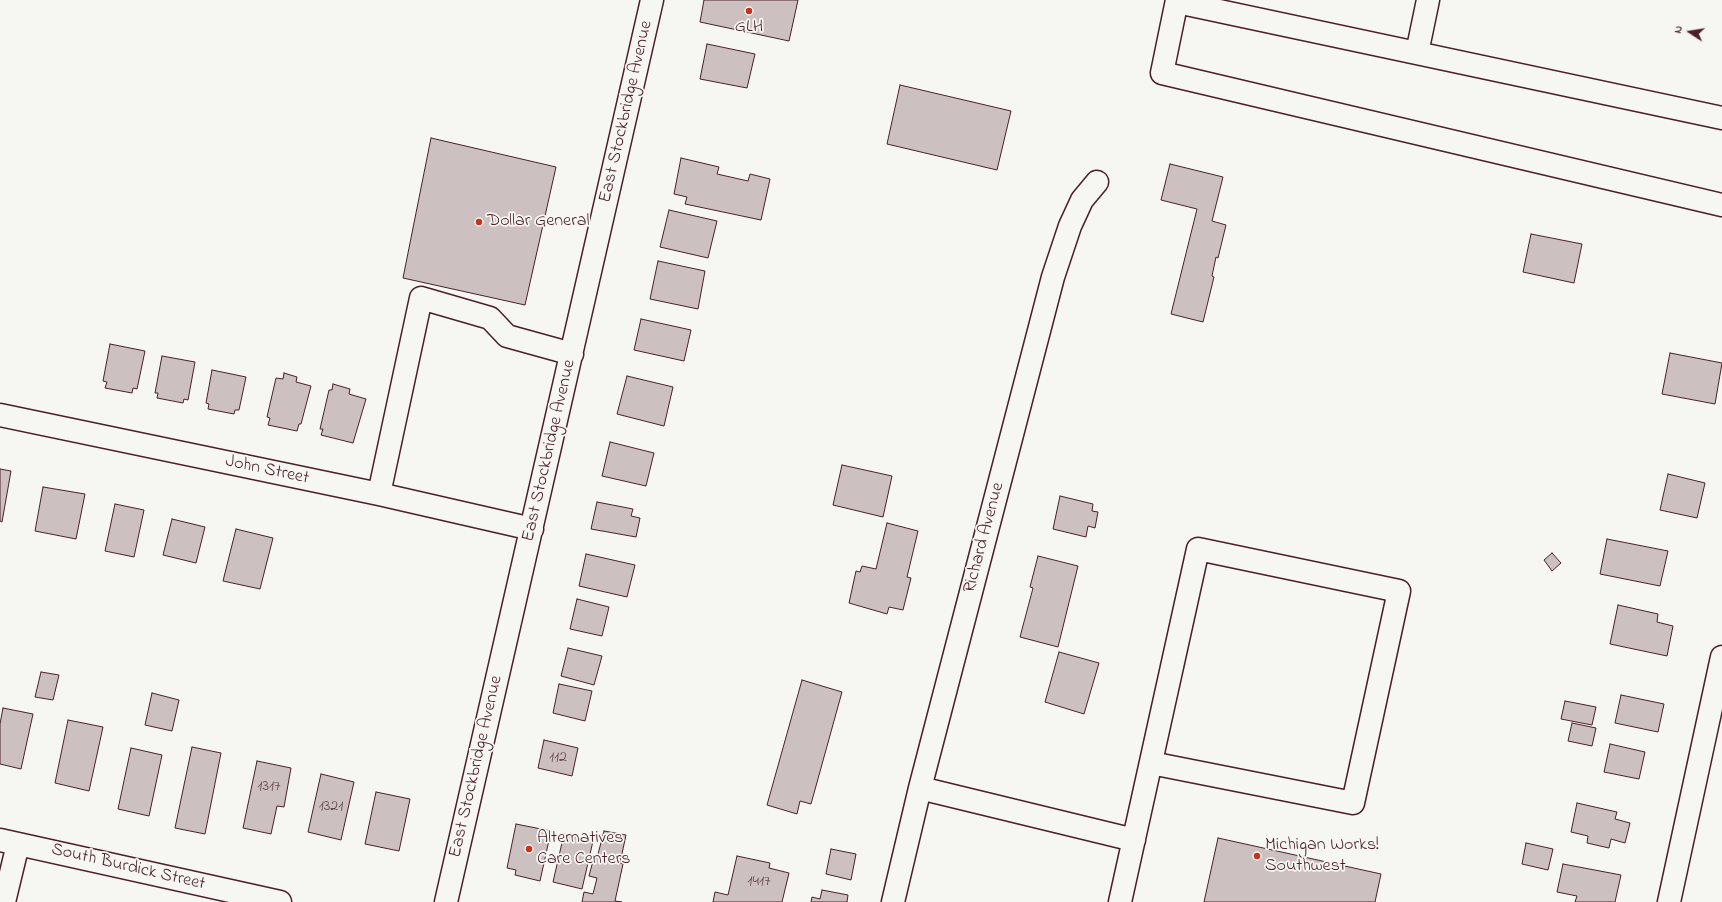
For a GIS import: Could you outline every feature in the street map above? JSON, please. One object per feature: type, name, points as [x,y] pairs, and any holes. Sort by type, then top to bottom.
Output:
[{"type":"street","name":"East Stockbridge Avenue","points":[[446,902],[652,0]]},
{"type":"street","points":[[1417,53],[1428,0]]},
{"type":"street","points":[[1722,118],[1177,1],[1162,73],[1722,205]]},
{"type":"street","name":"Richard Avenue","points":[[893,902],[920,788],[1052,277],[1070,226],[1082,200],[1097,182]]},
{"type":"street","points":[[379,494],[421,298],[490,318],[507,336],[572,354]]},
{"type":"street","name":"John Street","points":[[0,415],[379,494],[532,529]]},
{"type":"street","points":[[1120,902],[1150,763],[1198,548],[1399,591],[1354,803],[1150,763]]},
{"type":"street","points":[[1669,902],[1722,657]]},
{"type":"street","points":[[920,788],[1134,840]]},
{"type":"street","points":[[4,902],[9,842]]},
{"type":"street","name":"South Burdick Street","points":[[9,842],[280,902]]},
{"type":"building","name":"GLH","points":[[704,0],[798,0],[789,41],[700,22]]},
{"type":"building","points":[[707,44],[755,54],[747,88],[700,79]]},
{"type":"building","points":[[900,85],[1011,111],[997,170],[887,144]]},
{"type":"building","name":"Dollar General","points":[[431,138],[556,167],[525,305],[403,278]]},
{"type":"building","points":[[681,158],[719,167],[717,174],[748,181],[750,174],[770,179],[761,220],[685,204],[687,197],[674,194]]},
{"type":"building","points":[[1170,164],[1223,177],[1212,221],[1226,225],[1218,258],[1216,257],[1212,276],[1214,277],[1203,322],[1171,314],[1197,209],[1161,200]]},
{"type":"building","points":[[669,210],[717,221],[708,258],[660,247]]},
{"type":"building","points":[[1531,234],[1582,244],[1574,283],[1523,272]]},
{"type":"building","points":[[658,261],[705,271],[698,309],[650,299]]},
{"type":"building","points":[[641,319],[691,330],[684,361],[634,350]]},
{"type":"building","points":[[110,344],[145,351],[137,389],[133,388],[132,393],[105,388],[107,382],[103,381]]},
{"type":"building","points":[[1670,353],[1722,363],[1715,404],[1662,394]]},
{"type":"building","points":[[162,356],[195,362],[188,400],[184,399],[183,403],[157,398],[158,393],[155,393]]},
{"type":"building","points":[[212,370],[246,377],[239,410],[235,410],[234,414],[208,409],[209,404],[206,403]]},
{"type":"building","points":[[284,373],[297,377],[296,382],[311,386],[301,424],[299,424],[297,431],[268,425],[270,418],[267,417],[276,378],[283,379]]},
{"type":"building","points":[[627,376],[673,387],[664,426],[617,414]]},
{"type":"building","points":[[333,384],[350,389],[349,394],[366,399],[353,443],[321,435],[323,429],[320,429],[329,390],[332,390]]},
{"type":"building","points":[[610,442],[654,453],[646,486],[602,476]]},
{"type":"building","points":[[842,465],[892,476],[883,517],[833,505]]},
{"type":"building","points":[[0,469],[11,471],[2,522],[0,521]]},
{"type":"building","points":[[1668,474],[1705,483],[1697,518],[1660,510]]},
{"type":"building","points":[[43,487],[85,494],[76,539],[35,531]]},
{"type":"building","points":[[1060,496],[1093,504],[1092,511],[1098,512],[1095,528],[1088,526],[1086,537],[1053,529]]},
{"type":"building","points":[[597,502],[633,509],[631,516],[640,518],[636,537],[591,529]]},
{"type":"building","points":[[115,504],[144,510],[134,557],[105,551]]},
{"type":"building","points":[[172,519],[205,527],[196,563],[163,555]]},
{"type":"building","points":[[887,523],[918,531],[907,577],[911,578],[903,610],[889,607],[887,614],[849,603],[856,571],[860,572],[862,566],[876,569]]},
{"type":"building","points":[[236,529],[273,538],[260,589],[223,581]]},
{"type":"building","points":[[1607,539],[1668,551],[1660,586],[1600,574]]},
{"type":"building","points":[[1552,553],[1561,563],[1552,571],[1544,560]]},
{"type":"building","points":[[586,554],[635,565],[627,597],[579,586]]},
{"type":"building","points":[[1038,556],[1078,566],[1058,647],[1020,637],[1033,588],[1030,587]]},
{"type":"building","points":[[577,599],[609,607],[602,636],[570,629]]},
{"type":"building","points":[[1618,605],[1658,614],[1657,622],[1673,626],[1667,656],[1610,644]]},
{"type":"building","points":[[568,648],[602,656],[594,685],[561,676]]},
{"type":"building","points":[[1059,652],[1099,663],[1084,714],[1045,702]]},
{"type":"building","points":[[41,672],[59,675],[53,700],[35,697]]},
{"type":"building","points":[[802,680],[842,692],[811,804],[800,801],[797,814],[767,805]]},
{"type":"building","points":[[559,684],[592,691],[585,721],[553,713]]},
{"type":"building","points":[[152,693],[179,700],[172,731],[145,725]]},
{"type":"building","points":[[1621,695],[1664,704],[1658,732],[1615,723]]},
{"type":"building","points":[[1565,701],[1596,707],[1592,725],[1561,719]]},
{"type":"building","points":[[3,708],[33,714],[21,769],[0,764],[0,724]]},
{"type":"building","points":[[68,720],[103,727],[89,791],[55,783]]},
{"type":"building","points":[[1572,723],[1596,728],[1592,746],[1568,741]]},
{"type":"building","points":[[544,740],[578,748],[572,776],[538,768]]},
{"type":"building","points":[[1610,744],[1645,752],[1639,779],[1604,772]]},
{"type":"building","points":[[192,747],[221,753],[205,834],[175,828]]},
{"type":"building","points":[[131,748],[162,755],[149,816],[118,809]]},
{"type":"building","points":[[257,761],[291,768],[284,807],[277,806],[271,834],[243,828]]},
{"type":"building","points":[[321,774],[354,782],[341,840],[308,832]]},
{"type":"building","points":[[376,792],[410,799],[399,851],[365,844]]},
{"type":"building","points":[[1577,803],[1617,812],[1615,819],[1630,823],[1625,843],[1611,839],[1609,848],[1587,843],[1588,836],[1571,832]]},
{"type":"building","name":"Alternatives Care Centers","points":[[516,824],[551,831],[540,881],[515,875],[516,870],[507,868]]},
{"type":"building","points":[[604,831],[626,835],[620,863],[623,864],[615,901],[622,902],[582,902],[584,892],[593,894],[597,878],[589,876],[594,857],[597,858]]},
{"type":"building","points":[[564,834],[593,841],[582,889],[553,882]]},
{"type":"building","name":"Michigan Works! Southwest","points":[[1218,838],[1381,874],[1375,902],[1204,902]]},
{"type":"building","points":[[1526,843],[1553,849],[1548,870],[1522,864]]},
{"type":"building","points":[[831,849],[856,854],[851,880],[826,874]]},
{"type":"building","points":[[737,856],[770,863],[769,868],[789,873],[782,902],[713,902],[715,892],[728,895]]},
{"type":"building","points":[[1563,864],[1621,875],[1615,902],[1575,902],[1577,896],[1557,892]]},
{"type":"building","points":[[822,890],[848,895],[847,902],[811,902],[812,897],[820,899]]},
{"type":"place","name":"GLH","points":[[749,11]]},
{"type":"place","name":"Dollar General","points":[[479,222]]},
{"type":"place","name":"Alternatives Care Centers","points":[[529,849]]},
{"type":"place","name":"Michigan Works! Southwest","points":[[1257,856]]}]
